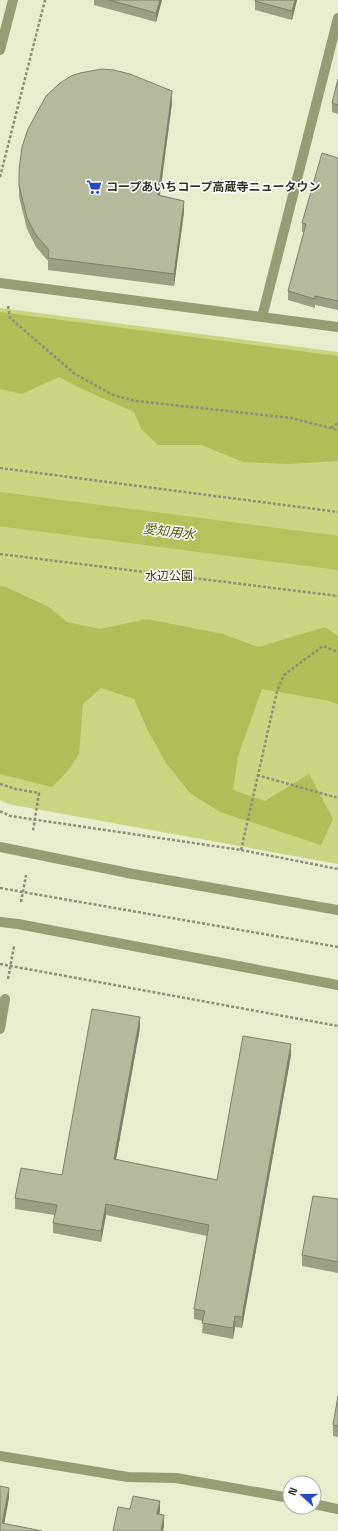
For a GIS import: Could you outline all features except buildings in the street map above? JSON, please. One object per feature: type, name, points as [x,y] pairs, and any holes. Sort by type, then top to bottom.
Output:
[{"type":"street","points":[[0,50],[13,0]]},
{"type":"street","points":[[262,317],[338,18]]},
{"type":"street","points":[[0,283],[338,327]]},
{"type":"street","points":[[0,847],[133,874],[338,910]]},
{"type":"street","points":[[0,922],[18,924],[338,985]]},
{"type":"street","points":[[0,1029],[5,999]]},
{"type":"street","points":[[0,1456],[128,1478],[176,1478],[282,1497]]},
{"type":"street","points":[[322,1506],[338,1509]]},
{"type":"path","points":[[0,177],[45,0]]},
{"type":"path","points":[[7,304],[10,318],[76,374],[113,395],[136,401],[291,418],[338,430]]},
{"type":"path","points":[[331,428],[338,423]]},
{"type":"path","points":[[0,468],[338,512]]},
{"type":"path","points":[[0,554],[338,596]]},
{"type":"path","points":[[241,850],[277,691],[284,674],[322,646],[338,652]]},
{"type":"path","points":[[257,775],[338,798]]},
{"type":"path","points":[[0,784],[39,793],[37,805]]},
{"type":"path","points":[[0,811],[10,816],[241,850],[338,869]]},
{"type":"path","points":[[0,888],[338,947]]},
{"type":"path","points":[[0,964],[338,1026]]},
{"type":"green space","name":"水辺公園","points":[[0,308],[338,352],[338,864],[8,804],[0,800]]},
{"type":"green space","points":[[0,312],[338,356],[338,461],[287,464],[243,462],[201,445],[158,445],[141,429],[134,412],[59,377],[22,394],[0,389]]},
{"type":"green space","points":[[0,586],[6,587],[49,607],[67,622],[100,629],[147,619],[223,634],[258,647],[325,627],[338,636],[338,704],[329,701],[262,689],[238,756],[233,790],[265,801],[309,774],[333,819],[321,845],[220,812],[190,793],[166,763],[148,731],[134,699],[101,688],[83,704],[79,754],[68,771],[52,787],[0,774]]},
{"type":"waterway","name":"愛知用水","points":[[0,509],[338,553]]},
{"type":"place","name":"コープあいちコープ高蔵寺ニュータウン","points":[[94,187]]}]
